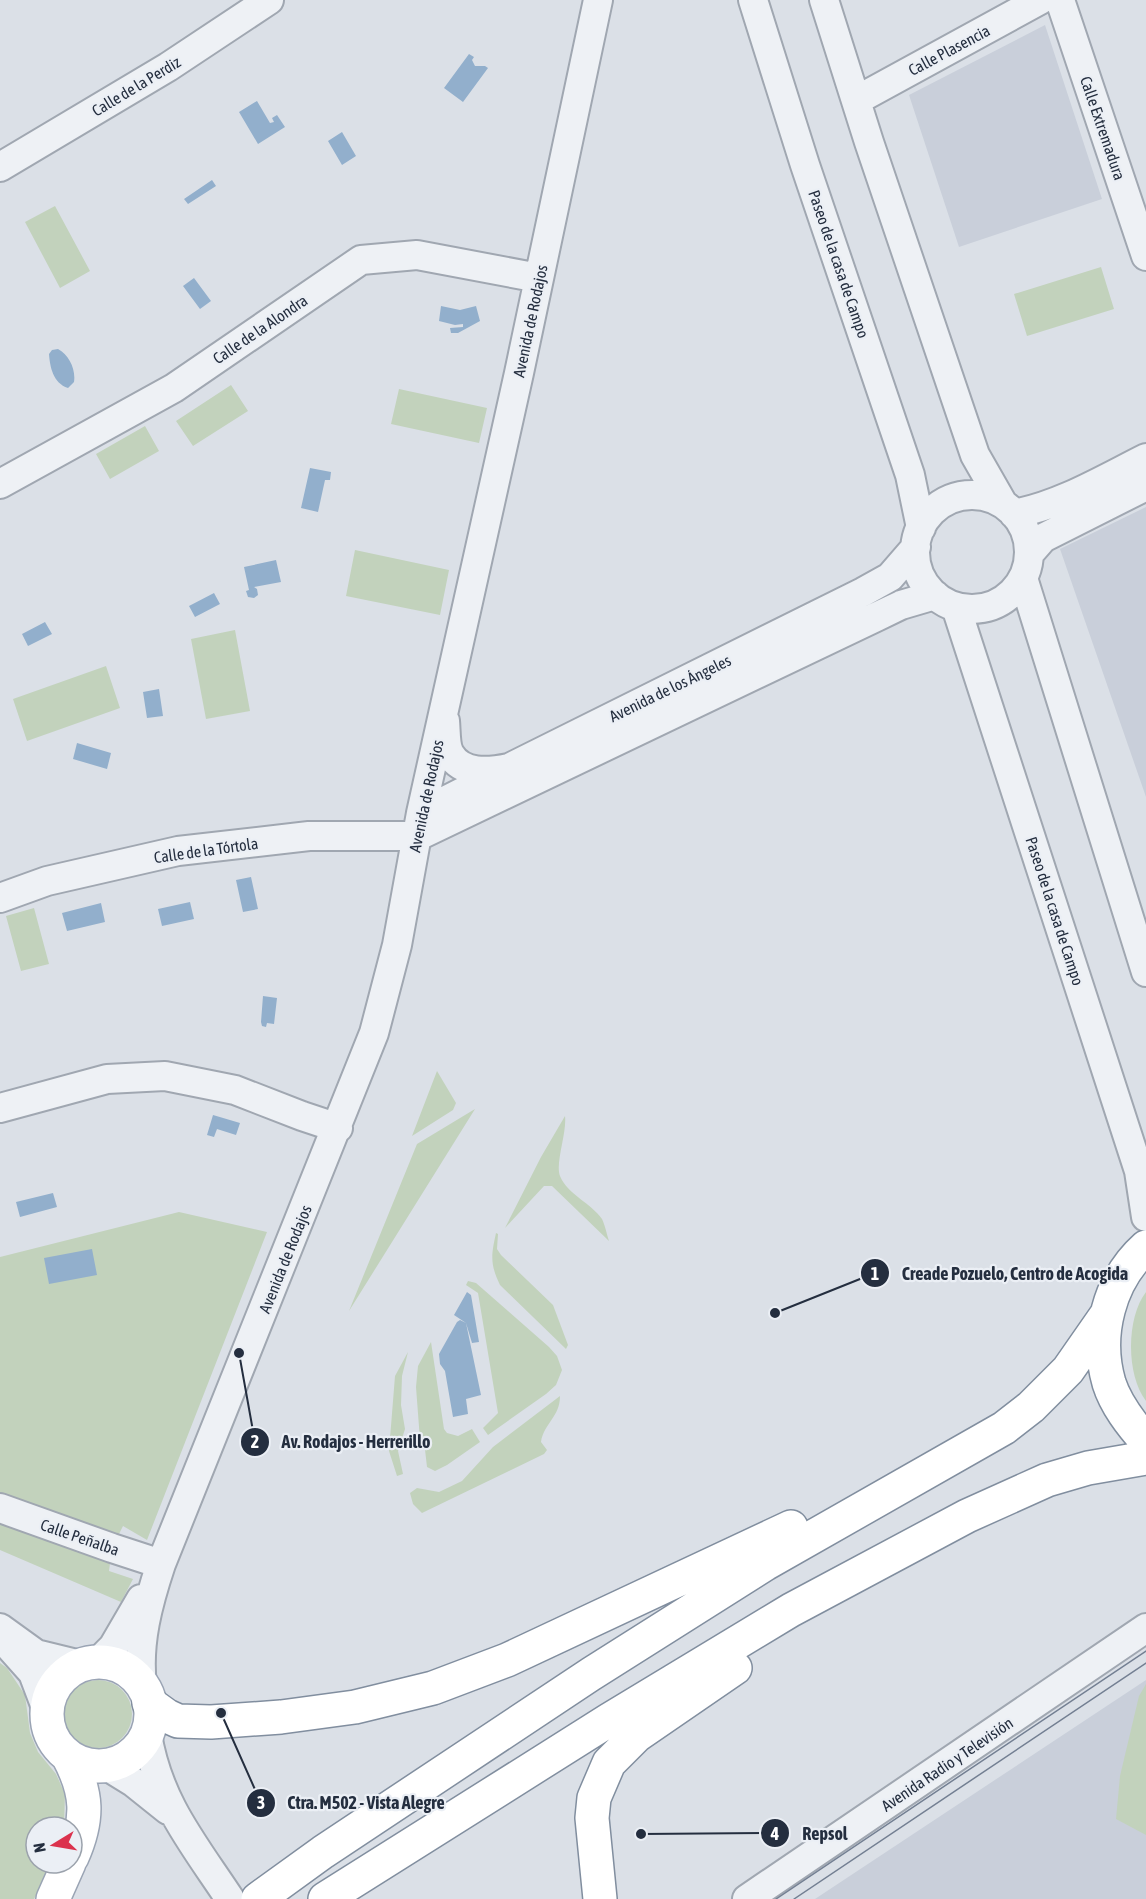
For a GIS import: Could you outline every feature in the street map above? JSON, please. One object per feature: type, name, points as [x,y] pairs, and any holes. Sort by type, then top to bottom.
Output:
[{"type":"main road","points":[[1136,1257],[1114,1292],[1107,1314],[1103,1350],[1109,1383],[1118,1403],[1146,1441]]},
{"type":"main road","points":[[258,1899],[323,1852],[600,1667],[765,1564],[1004,1428],[1031,1407],[1068,1370],[1107,1314]]},
{"type":"main road","points":[[84,1817],[81,1785],[68,1756],[52,1737],[47,1710],[54,1688],[66,1673],[90,1663],[113,1664],[126,1670],[146,1707],[178,1721],[211,1722],[281,1717],[355,1707],[433,1688],[507,1660],[814,1516],[960,1452]]},
{"type":"main road","points":[[325,1899],[609,1720],[791,1610],[967,1516],[1047,1480],[1088,1468],[1146,1458]]},
{"type":"main road","points":[[600,1899],[592,1838],[594,1798],[609,1763],[621,1749],[636,1736],[769,1645],[967,1516]]},
{"type":"main road","points":[[68,1756],[89,1765],[107,1766],[118,1763],[134,1752],[146,1707]]},
{"type":"main road","points":[[53,1899],[64,1875]]},
{"type":"street","name":"Calle de la Perdiz","points":[[0,167],[168,67],[269,0]]},
{"type":"street","name":"Avenida de Rodajos","points":[[225,1892],[174,1815],[156,1777],[140,1667],[140,1644],[161,1564],[338,1128],[374,1033],[397,945],[420,825],[598,0]]},
{"type":"street","name":"Paseo de la casa de Campo","points":[[753,0],[910,476],[918,538]]},
{"type":"street","points":[[824,0],[869,142],[975,455],[1008,509],[1023,526],[1028,540],[1026,566],[1146,972]]},
{"type":"street","name":"Calle Plasencia","points":[[857,100],[1040,0]]},
{"type":"street","name":"Calle Extremadura","points":[[1060,0],[1146,256]]},
{"type":"street","name":"Calle de la Alondra","points":[[0,484],[174,388],[361,260],[417,255],[539,278]]},
{"type":"street","points":[[1146,458],[1035,510],[1008,509],[985,496],[966,495],[947,501],[931,512],[918,538],[917,565],[923,582],[946,601],[976,609],[995,605],[1011,594],[1043,538],[1146,486]]},
{"type":"street","name":"Avenida de los Ángeles","points":[[444,714],[449,753],[463,767],[488,772],[509,768],[890,577],[918,538]]},
{"type":"street","name":"Paseo de la casa de Campo","points":[[946,601],[1139,1171],[1146,1217],[1136,1257]]},
{"type":"street","name":"Avenida de los Ángeles","points":[[420,825],[901,605],[946,601]]},
{"type":"street","points":[[420,825],[509,768]]},
{"type":"street","name":"Calle de la Tórtola","points":[[0,898],[47,881],[178,851],[420,825]]},
{"type":"street","points":[[0,1108],[107,1079],[165,1076],[235,1090],[338,1128]]},
{"type":"street","name":"Calle Peñalba","points":[[0,1508],[161,1564]]},
{"type":"street","name":"Avenida de Rodajos","points":[[90,1663],[113,1647],[161,1564]]},
{"type":"street","points":[[0,1628],[36,1654],[90,1663]]},
{"type":"street","name":"Avenida Radio y Televisión","points":[[747,1899],[1146,1628]]},
{"type":"street","points":[[0,1637],[33,1673],[47,1710]]},
{"type":"street","name":"Avenida de Rodajos","points":[[107,1766],[133,1782],[174,1815]]},
{"type":"shaded area","points":[[1045,25],[1102,199],[959,247],[909,95]]},
{"type":"shaded area","points":[[1146,507],[1146,797],[1060,549]]},
{"type":"shaded area","points":[[1146,1680],[1146,1899],[815,1899]]},
{"type":"green space","points":[[55,206],[90,271],[60,288],[25,222]]},
{"type":"green space","points":[[1101,267],[1114,309],[1027,336],[1014,294]]},
{"type":"green space","points":[[231,385],[248,411],[193,446],[176,421]]},
{"type":"green space","points":[[399,389],[487,408],[479,443],[391,424]]},
{"type":"green space","points":[[145,426],[159,451],[110,479],[96,454]]},
{"type":"green space","points":[[355,550],[449,570],[440,615],[346,596]]},
{"type":"green space","points":[[235,630],[250,711],[206,719],[191,639]]},
{"type":"green space","points":[[106,666],[120,708],[27,741],[13,699]]},
{"type":"green space","points":[[34,908],[49,964],[21,971],[6,916]]},
{"type":"green space","points":[[437,1071],[456,1103],[453,1110],[412,1136]]},
{"type":"green space","points":[[475,1109],[349,1311],[417,1144]]},
{"type":"green space","points":[[565,1116],[559,1164],[560,1176],[568,1188],[602,1219],[609,1241],[552,1186],[544,1186],[505,1228]]},
{"type":"green space","points":[[179,1212],[267,1232],[147,1540],[123,1526],[112,1548],[109,1571],[133,1579],[121,1602],[0,1550],[0,1257]]},
{"type":"green space","points":[[496,1233],[498,1234],[497,1249],[501,1255],[553,1305],[568,1345],[566,1349],[500,1285],[492,1260]]},
{"type":"green space","points":[[468,1281],[476,1283],[549,1347],[557,1356],[562,1370],[556,1385],[546,1394],[488,1435],[483,1428],[498,1413],[478,1293],[466,1285]]},
{"type":"green space","points":[[1146,1292],[1146,1401],[1135,1377],[1131,1346],[1135,1316]]},
{"type":"green space","points":[[431,1342],[444,1429],[447,1433],[458,1436],[472,1429],[480,1442],[435,1471],[427,1467],[424,1441],[420,1440],[416,1387],[418,1366]]},
{"type":"green space","points":[[408,1352],[402,1376],[401,1405],[405,1429],[398,1451],[403,1474],[397,1476],[389,1451],[395,1376]]},
{"type":"green space","points":[[560,1396],[555,1415],[545,1430],[541,1442],[547,1450],[544,1454],[422,1513],[413,1504],[410,1493],[417,1488],[439,1492],[462,1481],[493,1447]]},
{"type":"green space","points":[[0,1663],[7,1668],[25,1695],[30,1733],[38,1752],[56,1774],[65,1794],[64,1815],[24,1815],[24,1875],[47,1875],[34,1899],[0,1899]]},
{"type":"green space","points":[[98,1680],[111,1683],[122,1690],[129,1701],[132,1714],[129,1727],[122,1738],[111,1745],[98,1748],[85,1745],[74,1738],[67,1727],[64,1714],[67,1701],[74,1690],[85,1683]]},
{"type":"green space","points":[[1146,1684],[1146,1835],[1116,1819],[1120,1776],[1139,1696]]},
{"type":"water","points":[[469,54],[474,57],[472,60],[475,66],[488,68],[463,102],[444,88]]},
{"type":"water","points":[[257,101],[270,123],[274,122],[272,118],[277,115],[285,127],[258,144],[239,112]]},
{"type":"water","points":[[342,132],[356,156],[342,165],[328,141]]},
{"type":"water","points":[[212,180],[216,186],[188,204],[184,199]]},
{"type":"water","points":[[194,278],[211,301],[200,309],[183,286]]},
{"type":"water","points":[[441,306],[460,310],[476,306],[480,321],[458,333],[451,333],[450,328],[463,327],[463,324],[455,325],[439,321]]},
{"type":"water","points":[[58,349],[73,367],[74,382],[68,388],[59,382],[51,369],[49,354],[52,350]]},
{"type":"water","points":[[310,468],[331,472],[330,480],[325,480],[318,512],[301,508]]},
{"type":"water","points":[[276,560],[281,582],[254,587],[258,595],[254,598],[248,597],[246,591],[249,590],[244,567]]},
{"type":"water","points":[[214,593],[220,604],[195,617],[189,606]]},
{"type":"water","points":[[45,622],[52,634],[28,646],[22,634]]},
{"type":"water","points":[[159,689],[163,716],[147,718],[143,692]]},
{"type":"water","points":[[77,743],[111,753],[107,769],[73,759]]},
{"type":"water","points":[[251,877],[258,909],[243,912],[236,880]]},
{"type":"water","points":[[190,902],[194,919],[162,926],[158,909]]},
{"type":"water","points":[[101,903],[105,922],[67,931],[62,913]]},
{"type":"water","points":[[263,996],[277,998],[274,1024],[267,1023],[266,1027],[262,1026],[261,1022]]},
{"type":"water","points":[[213,1115],[240,1123],[236,1135],[217,1129],[214,1137],[207,1135]]},
{"type":"water","points":[[53,1193],[57,1207],[20,1217],[16,1202]]},
{"type":"water","points":[[92,1249],[97,1275],[49,1284],[44,1258]]},
{"type":"water","points":[[467,1292],[471,1295],[479,1342],[472,1343],[466,1323],[454,1315]]},
{"type":"water","points":[[460,1320],[466,1323],[481,1395],[466,1399],[468,1414],[453,1417],[445,1371],[440,1364],[439,1354],[457,1322]]},
{"type":"tram line","points":[[776,1899],[1146,1651]]},
{"type":"tram line","points":[[794,1899],[1146,1663]]},
{"type":"place","name":"Creade Pozuelo, Centro de Acogida","points":[[775,1313]]},
{"type":"place","name":"Av. Rodajos - Herrerillo","points":[[239,1353]]},
{"type":"place","name":"Ctra. M502 - Vista Alegre","points":[[221,1713]]},
{"type":"place","name":"Repsol","points":[[641,1834]]}]
